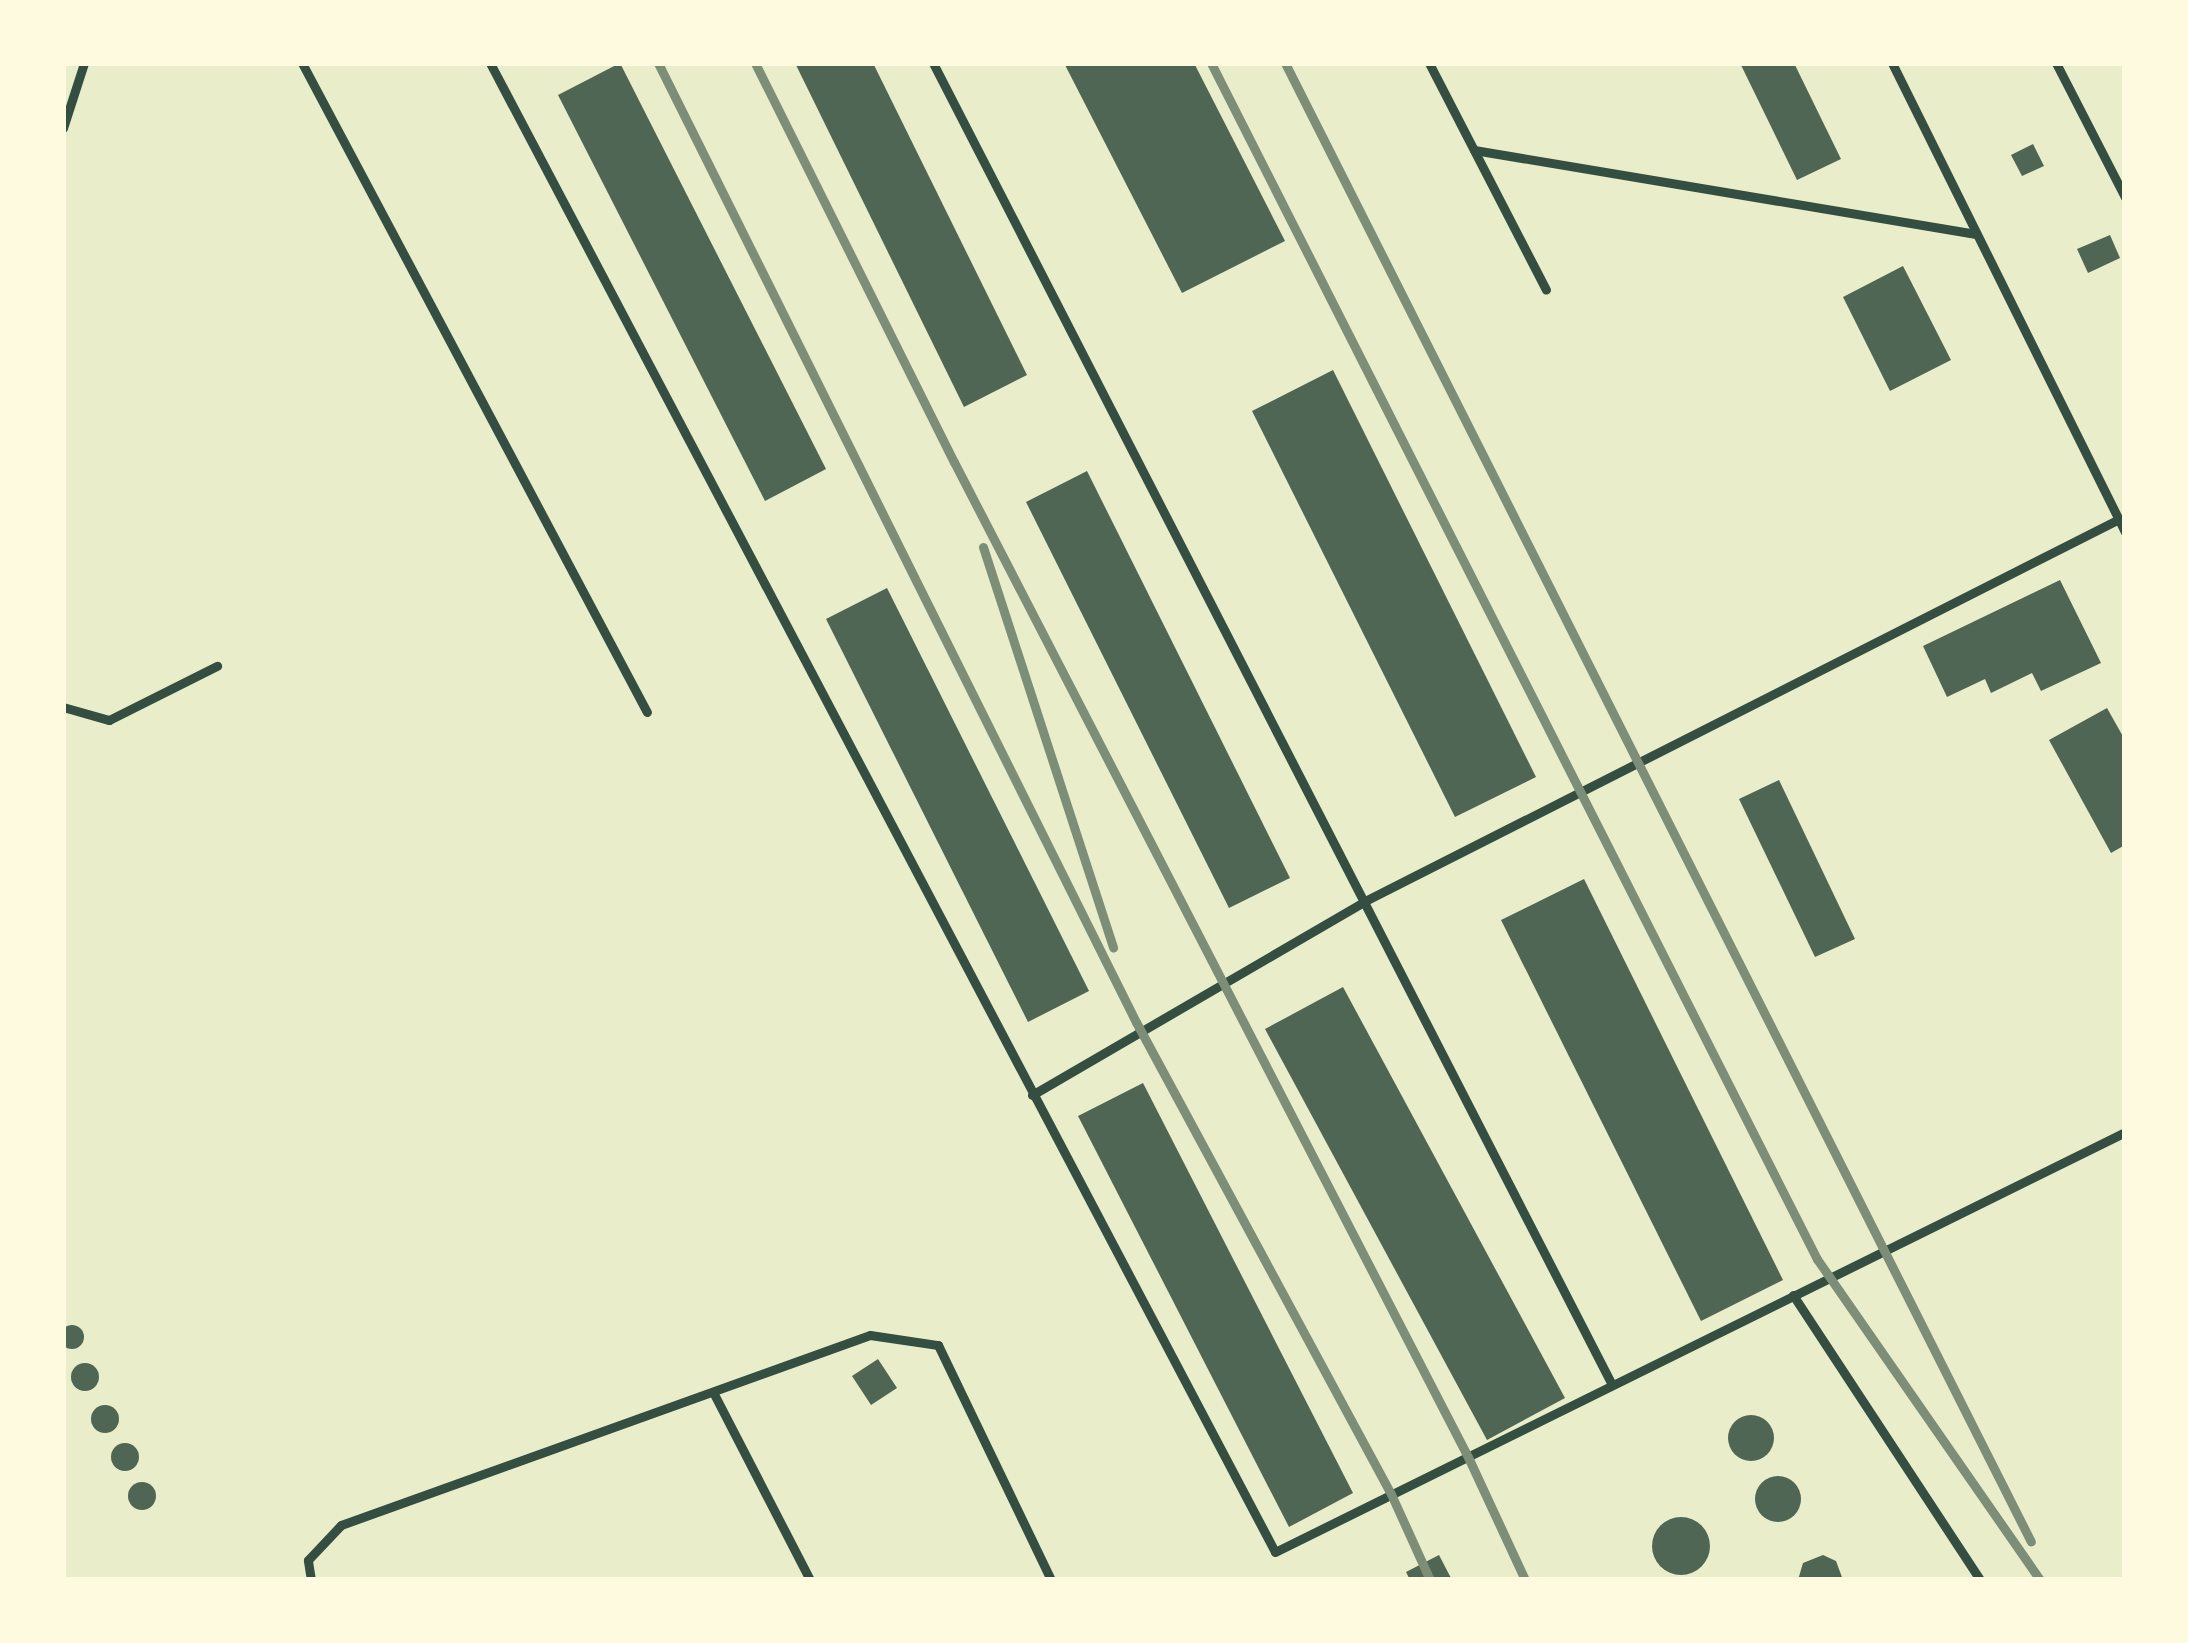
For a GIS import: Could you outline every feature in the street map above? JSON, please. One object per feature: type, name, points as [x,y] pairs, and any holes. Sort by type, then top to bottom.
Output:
[{"type":"lane","points":[[63,128],[84,63]]},
{"type":"lane","points":[[302,63],[647,712]]},
{"type":"lane","points":[[490,63],[1275,1552],[2125,1132]]},
{"type":"lane","points":[[934,63],[1612,1385]]},
{"type":"lane","points":[[1429,63],[1546,290]]},
{"type":"lane","points":[[1892,63],[2125,532]]},
{"type":"lane","points":[[2056,63],[2125,197]]},
{"type":"lane","points":[[1474,149],[1976,234]]},
{"type":"lane","points":[[1032,1095],[1363,902],[2119,519]]},
{"type":"lane","points":[[63,707],[109,720],[218,666]]},
{"type":"lane","points":[[1793,1295],[1980,1580]]},
{"type":"lane","points":[[311,1580],[308,1560],[340,1525],[870,1335],[938,1345],[1051,1580]]},
{"type":"lane","points":[[713,1391],[810,1580]]},
{"type":"building","points":[[620,63],[826,469],[765,501],[558,95]]},
{"type":"building","points":[[795,63],[873,63],[1027,375],[964,407]]},
{"type":"building","points":[[1064,63],[1194,63],[1285,241],[1182,293]]},
{"type":"building","points":[[1740,63],[1794,63],[1841,159],[1797,180]]},
{"type":"building","points":[[2033,144],[2044,166],[2022,176],[2011,155]]},
{"type":"building","points":[[2110,235],[2120,258],[2088,273],[2077,249]]},
{"type":"building","points":[[1903,266],[1951,360],[1890,391],[1843,297]]},
{"type":"building","points":[[1333,370],[1536,777],[1455,817],[1252,411]]},
{"type":"building","points":[[1087,471],[1290,878],[1229,908],[1026,502]]},
{"type":"building","points":[[2060,580],[2101,663],[2041,691],[2032,673],[1991,693],[1985,679],[1947,697],[1923,646]]},
{"type":"building","points":[[887,588],[1089,991],[1028,1022],[826,619]]},
{"type":"building","points":[[2107,708],[2125,740],[2125,845],[2111,853],[2049,740]]},
{"type":"building","points":[[1779,780],[1855,939],[1815,957],[1739,799]]},
{"type":"building","points":[[1584,879],[1783,1280],[1701,1321],[1501,920]]},
{"type":"building","points":[[1343,987],[1565,1398],[1487,1440],[1265,1029]]},
{"type":"building","points":[[1143,1083],[1353,1493],[1289,1527],[1078,1116]]},
{"type":"building","points":[[72,1325],[81,1328],[81,1346],[72,1349],[63,1346],[60,1337],[63,1328]]},
{"type":"building","points":[[878,1359],[897,1388],[871,1405],[852,1376]]},
{"type":"building","points":[[85,1363],[95,1367],[99,1377],[95,1387],[85,1391],[75,1387],[71,1377],[75,1367]]},
{"type":"building","points":[[105,1405],[115,1409],[119,1419],[115,1429],[105,1433],[95,1429],[91,1419],[95,1409]]},
{"type":"building","points":[[1751,1415],[1767,1422],[1774,1438],[1767,1454],[1751,1461],[1735,1454],[1728,1438],[1735,1422]]},
{"type":"building","points":[[125,1443],[135,1447],[139,1457],[135,1467],[125,1471],[115,1467],[111,1457],[115,1447]]},
{"type":"building","points":[[1778,1476],[1794,1483],[1801,1499],[1794,1515],[1778,1522],[1762,1515],[1755,1499],[1762,1483]]},
{"type":"building","points":[[142,1482],[152,1486],[156,1496],[152,1506],[142,1510],[132,1506],[128,1496],[132,1486]]},
{"type":"building","points":[[1681,1517],[1701,1526],[1710,1546],[1701,1566],[1681,1575],[1661,1566],[1652,1546],[1661,1526]]},
{"type":"building","points":[[1439,1555],[1452,1580],[1410,1580],[1406,1572]]},
{"type":"building","points":[[1823,1555],[1836,1561],[1843,1580],[1798,1580],[1803,1563]]},
{"type":"railway","points":[[658,63],[1136,1022],[1391,1494],[1430,1580]]},
{"type":"railway","points":[[755,63],[954,462],[1468,1457],[1525,1580]]},
{"type":"railway","points":[[1211,63],[1817,1259],[2040,1580]]},
{"type":"railway","points":[[1285,63],[2031,1542]]},
{"type":"railway","points":[[983,547],[1113,947]]}]
